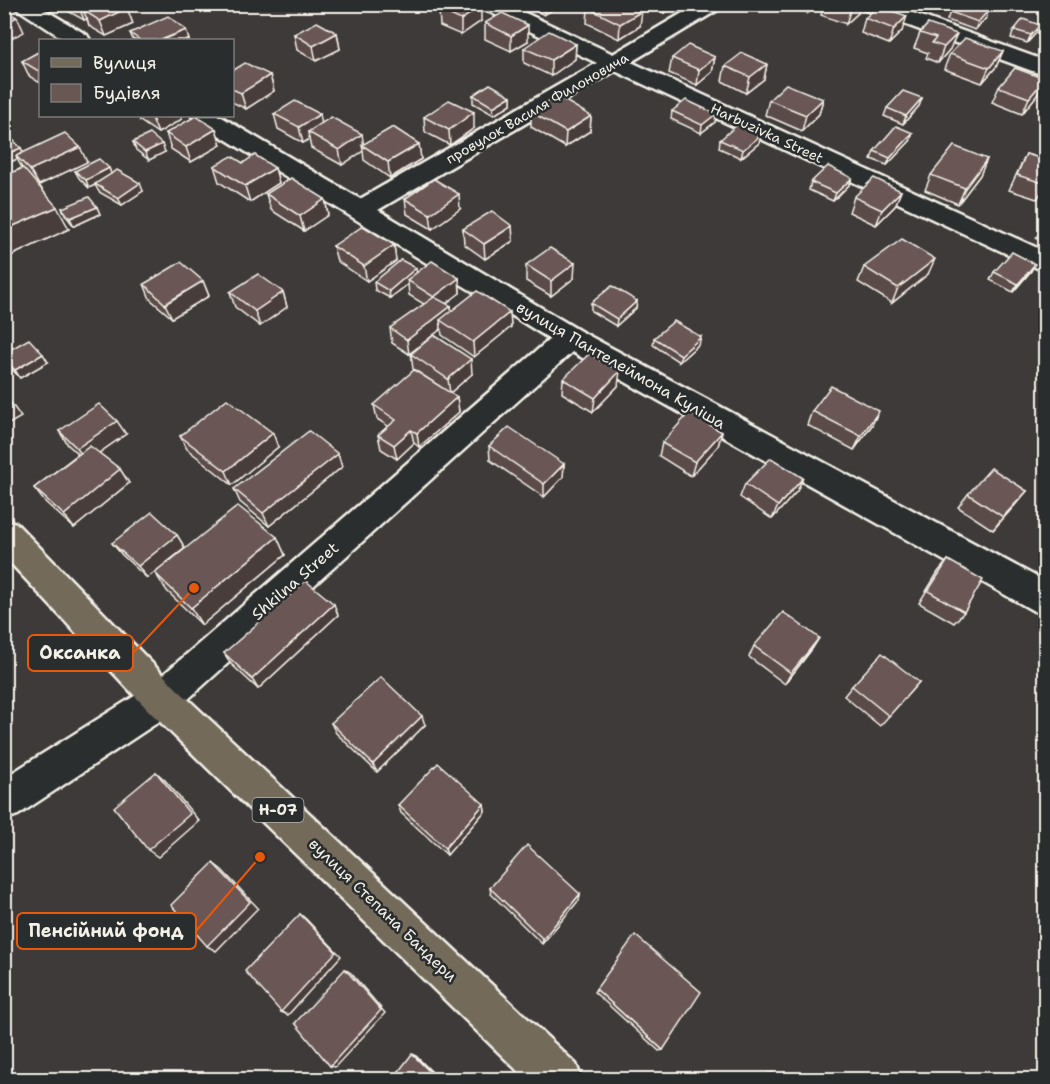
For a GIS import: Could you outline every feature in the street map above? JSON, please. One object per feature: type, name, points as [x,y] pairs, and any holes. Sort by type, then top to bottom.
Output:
[{"type":"main road","name":"вулиця Степана Бандери","points":[[4,533],[162,699],[560,1080]]},
{"type":"street","points":[[20,4],[77,39]]},
{"type":"street","name":"Harbuzivka Street","points":[[488,4],[1046,263]]},
{"type":"street","name":"провулок Василя Филоновича","points":[[360,210],[714,4]]},
{"type":"street","points":[[867,4],[1046,69]]},
{"type":"street","name":"вулиця Пантелеймона Куліша","points":[[206,117],[570,338],[1046,600]]},
{"type":"street","name":"Shkilna Street","points":[[4,801],[162,699],[570,338]]},
{"type":"building","points":[[95,4],[121,4],[127,8],[100,21],[83,10]]},
{"type":"building","points":[[448,4],[481,6],[461,20],[439,10]]},
{"type":"building","points":[[594,4],[628,4],[642,11],[620,24],[588,8]]},
{"type":"building","points":[[840,4],[855,4],[851,8]]},
{"type":"building","points":[[958,4],[974,4],[989,10],[978,22],[950,12]]},
{"type":"building","points":[[878,6],[907,16],[894,29],[865,18]]},
{"type":"building","points":[[4,11],[17,17],[4,23]]},
{"type":"building","points":[[502,13],[528,25],[511,36],[485,23]]},
{"type":"building","points":[[168,16],[186,30],[164,39],[139,39],[130,33]]},
{"type":"building","points":[[1023,19],[1040,25],[1031,35],[1014,30]]},
{"type":"building","points":[[317,22],[337,33],[313,46],[294,34]]},
{"type":"building","points":[[928,24],[957,34],[944,47],[932,43],[936,38],[920,33]]},
{"type":"building","points":[[549,31],[576,44],[551,60],[524,48]]},
{"type":"building","points":[[965,38],[1003,51],[989,68],[950,54]]},
{"type":"building","points":[[688,45],[715,57],[699,70],[672,58]]},
{"type":"building","points":[[39,52],[39,71],[22,61]]},
{"type":"building","points":[[742,53],[767,64],[750,77],[725,66]]},
{"type":"building","points":[[245,63],[270,75],[241,93],[234,90],[234,70]]},
{"type":"building","points":[[1015,68],[1045,79],[1029,98],[999,87]]},
{"type":"building","points":[[490,84],[511,96],[493,107],[473,95]]},
{"type":"building","points":[[786,84],[823,99],[806,115],[769,100]]},
{"type":"building","points":[[903,91],[922,98],[906,116],[887,108]]},
{"type":"building","points":[[557,96],[591,116],[566,132],[531,112]]},
{"type":"building","points":[[449,100],[474,112],[449,130],[424,117]]},
{"type":"building","points":[[686,100],[716,114],[702,125],[672,111]]},
{"type":"building","points":[[295,101],[320,114],[299,127],[274,114]]},
{"type":"building","points":[[194,117],[216,129],[186,147],[166,133]]},
{"type":"building","points":[[331,117],[362,134],[339,150],[308,132]]},
{"type":"building","points":[[738,124],[761,135],[743,150],[720,140]]},
{"type":"building","points":[[896,126],[913,133],[890,158],[874,151]]},
{"type":"building","points":[[393,127],[419,144],[388,162],[362,145]]},
{"type":"building","points":[[65,133],[80,147],[30,170],[16,156]]},
{"type":"building","points":[[150,134],[162,144],[145,152],[133,142]]},
{"type":"building","points":[[12,139],[21,148],[4,155],[4,143]]},
{"type":"building","points":[[954,146],[987,159],[965,188],[931,175]]},
{"type":"building","points":[[1026,154],[1046,160],[1046,184],[1017,175]]},
{"type":"building","points":[[255,155],[275,168],[245,186],[214,166],[232,156],[243,163]]},
{"type":"building","points":[[99,159],[109,168],[86,180],[75,171]]},
{"type":"building","points":[[828,166],[852,178],[836,193],[811,182]]},
{"type":"building","points":[[23,168],[57,207],[4,230],[4,176]]},
{"type":"building","points":[[117,170],[140,183],[118,198],[95,184]]},
{"type":"building","points":[[291,178],[325,199],[300,216],[266,194]]},
{"type":"building","points":[[874,178],[901,191],[882,210],[854,197]]},
{"type":"building","points":[[434,179],[459,194],[430,214],[405,199]]},
{"type":"building","points":[[89,197],[97,207],[70,218],[62,208]]},
{"type":"building","points":[[492,211],[512,226],[484,244],[463,229]]},
{"type":"building","points":[[363,226],[394,245],[364,266],[333,246]]},
{"type":"building","points":[[902,239],[935,259],[898,288],[864,267]]},
{"type":"building","points":[[550,248],[575,263],[551,281],[526,265]]},
{"type":"building","points":[[1012,252],[1035,264],[1018,284],[994,272]]},
{"type":"building","points":[[401,260],[416,268],[389,291],[374,282]]},
{"type":"building","points":[[432,261],[459,278],[434,297],[407,280]]},
{"type":"building","points":[[181,262],[203,281],[165,304],[144,284]]},
{"type":"building","points":[[258,274],[283,292],[255,311],[230,292]]},
{"type":"building","points":[[612,286],[637,301],[617,319],[591,303]]},
{"type":"building","points":[[477,291],[510,312],[473,342],[440,320]]},
{"type":"building","points":[[434,297],[451,306],[407,340],[390,328]]},
{"type":"building","points":[[674,321],[701,337],[681,355],[654,338]]},
{"type":"building","points":[[434,335],[471,359],[448,379],[411,354]]},
{"type":"building","points":[[29,339],[43,354],[15,370],[4,359],[4,353]]},
{"type":"building","points":[[589,354],[620,371],[595,398],[563,379]]},
{"type":"building","points":[[414,370],[457,397],[417,433],[411,430],[394,445],[378,435],[396,420],[374,405]]},
{"type":"building","points":[[831,386],[879,411],[861,436],[812,411]]},
{"type":"building","points":[[4,395],[11,403],[4,407]]},
{"type":"building","points":[[227,399],[273,433],[226,471],[180,436]]},
{"type":"building","points":[[99,404],[117,421],[77,448],[59,431]]},
{"type":"building","points":[[689,413],[722,432],[695,462],[662,443]]},
{"type":"building","points":[[509,427],[564,464],[544,484],[489,446]]},
{"type":"building","points":[[309,431],[338,454],[263,513],[234,489]]},
{"type":"building","points":[[90,446],[120,469],[64,515],[34,488]]},
{"type":"building","points":[[771,458],[803,478],[778,506],[745,484]]},
{"type":"building","points":[[991,468],[1027,491],[1003,517],[968,494]]},
{"type":"building","points":[[238,506],[277,537],[191,608],[155,573]]},
{"type":"building","points":[[152,512],[177,535],[138,566],[112,543]]},
{"type":"building","points":[[948,560],[983,580],[964,612],[928,591]]},
{"type":"building","points":[[306,581],[334,604],[252,679],[224,653]]},
{"type":"building","points":[[783,612],[819,638],[791,673],[754,646]]},
{"type":"building","points":[[882,653],[919,682],[889,716],[852,686]]},
{"type":"building","points":[[381,677],[422,716],[373,764],[331,723]]},
{"type":"building","points":[[438,763],[484,804],[445,848],[398,805]]},
{"type":"building","points":[[156,772],[190,814],[148,850],[114,807]]},
{"type":"building","points":[[527,845],[580,894],[543,939],[490,888]]},
{"type":"building","points":[[213,863],[250,902],[207,946],[171,905]]},
{"type":"building","points":[[300,914],[336,952],[281,1012],[245,971]]},
{"type":"building","points":[[635,935],[701,992],[663,1050],[596,989]]},
{"type":"building","points":[[345,969],[381,1010],[330,1066],[295,1023]]},
{"type":"building","points":[[412,1054],[438,1080],[392,1080]]},
{"type":"building","points":[[772,1073],[778,1080],[767,1080]]},
{"type":"place","name":"Оксанка","points":[[194,588]]},
{"type":"place","name":"Пенсійний фонд","points":[[260,857]]}]
